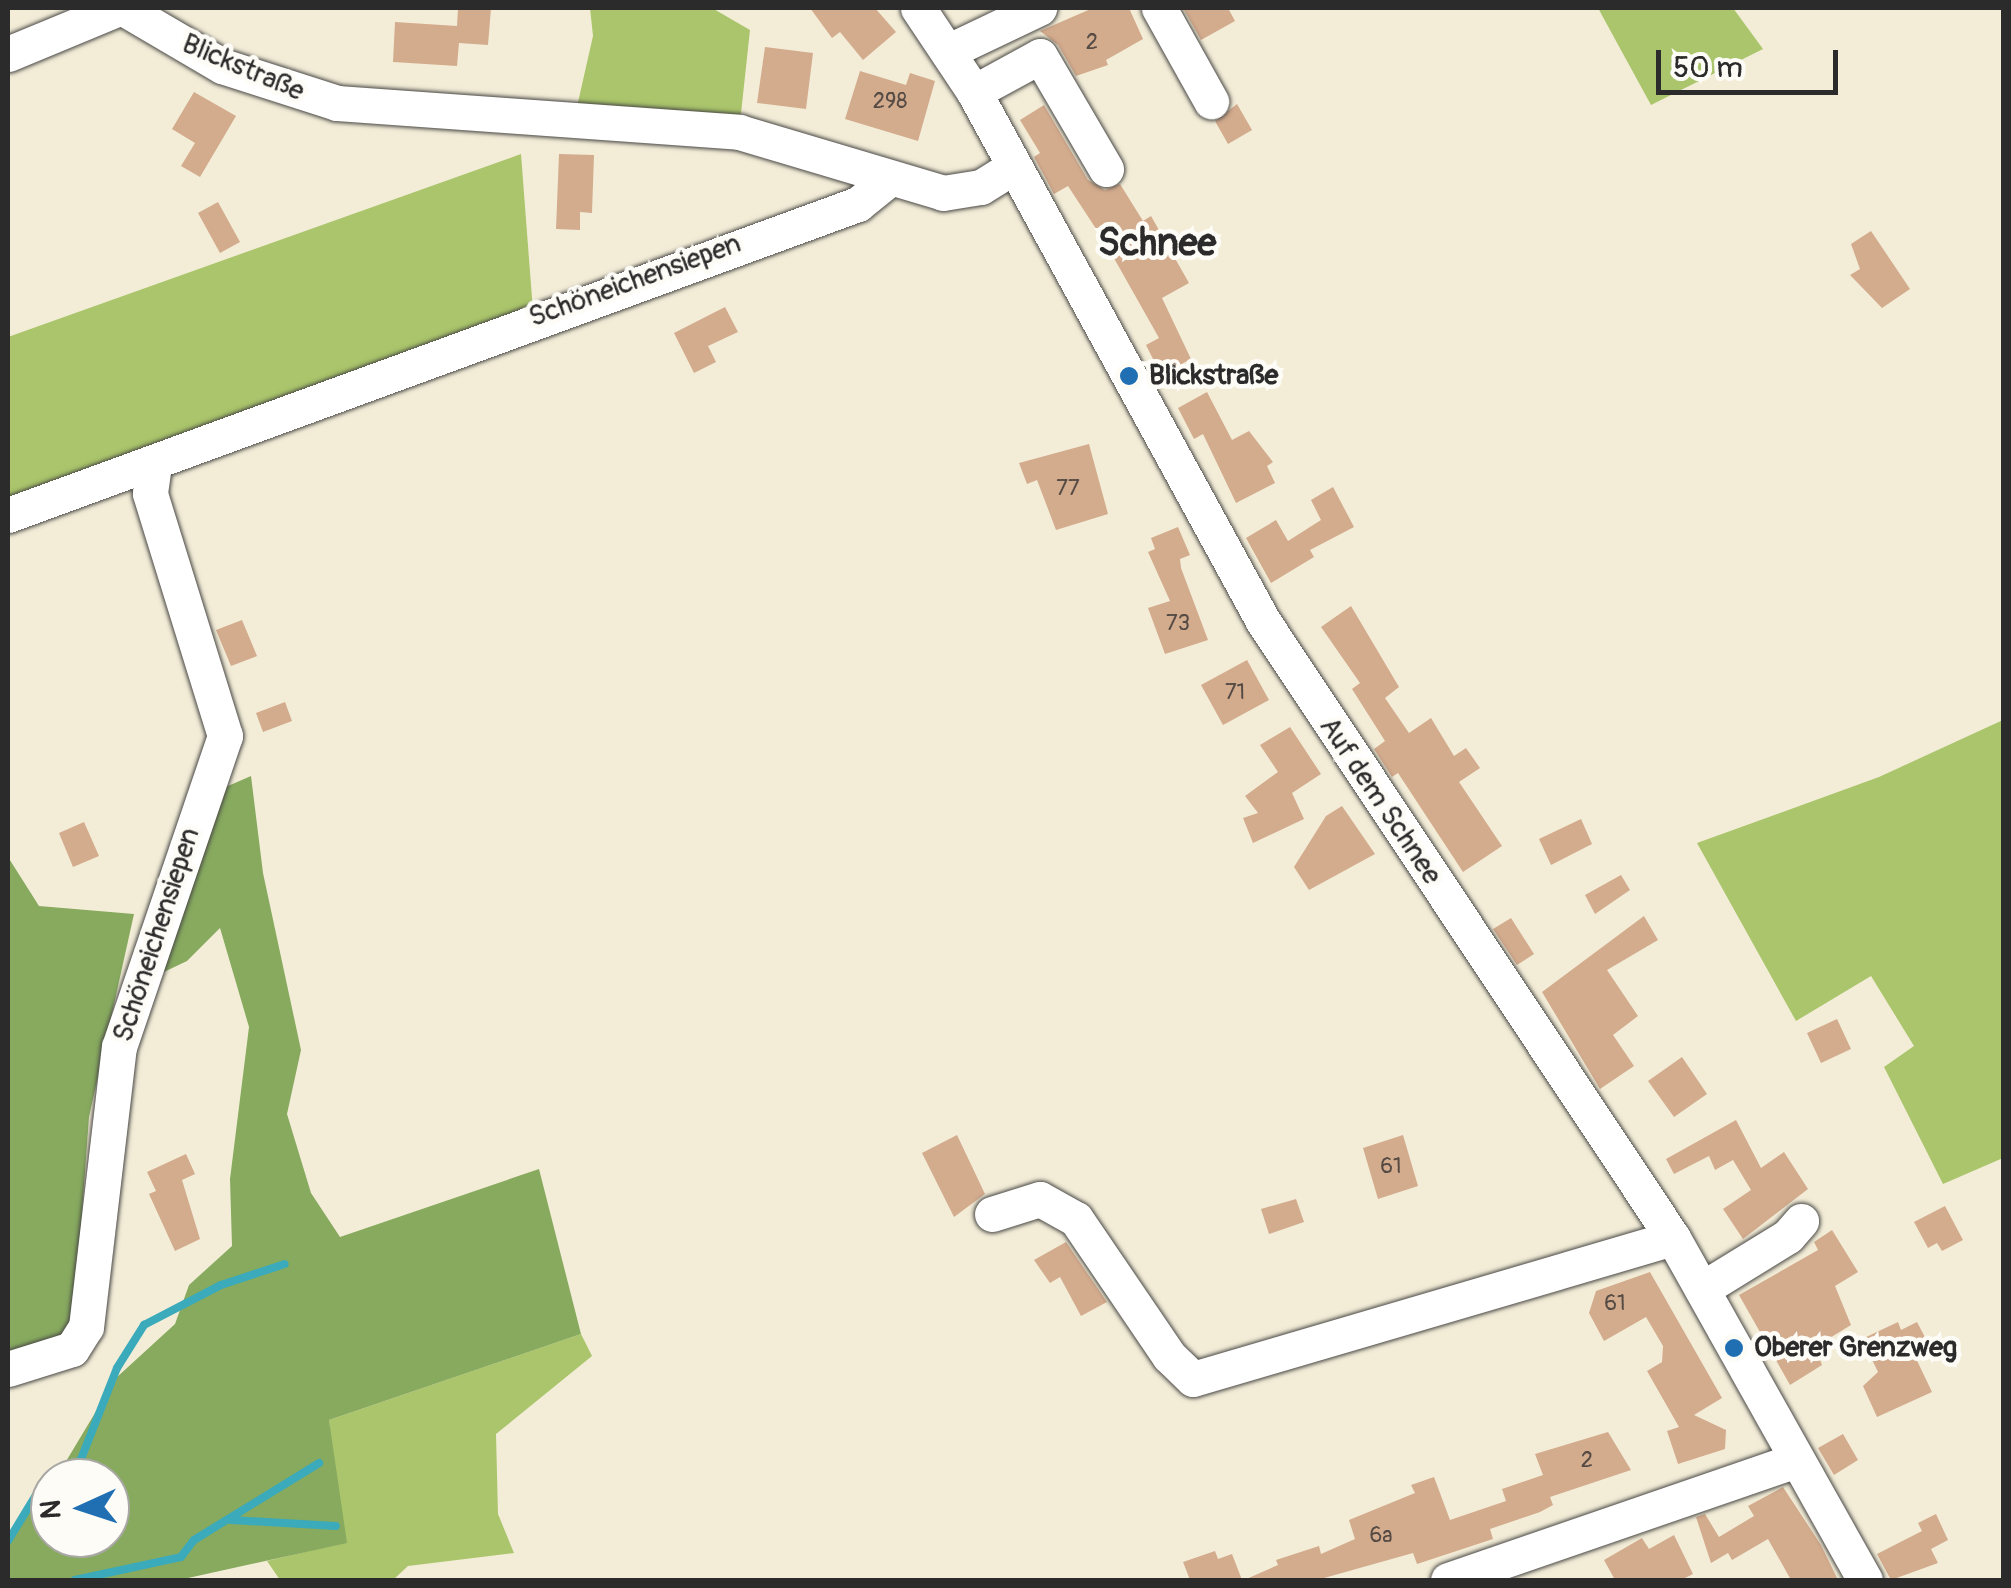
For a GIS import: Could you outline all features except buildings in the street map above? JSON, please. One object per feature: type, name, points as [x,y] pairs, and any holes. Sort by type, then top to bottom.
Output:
[{"type":"street","points":[[8,54],[121,8]]},
{"type":"street","name":"Blickstraße","points":[[121,8],[222,66],[308,98],[739,132],[888,180],[960,192],[1014,166]]},
{"type":"street","name":"Auf dem Schnee","points":[[918,8],[974,92],[1263,621],[1673,1238],[1865,1580]]},
{"type":"street","points":[[949,52],[1039,8]]},
{"type":"street","points":[[1159,8],[1211,101]]},
{"type":"street","points":[[974,92],[1040,56],[1106,169]]},
{"type":"street","name":"Schöneichensiepen","points":[[8,516],[520,323],[858,204],[888,180]]},
{"type":"street","name":"Schöneichensiepen","points":[[8,1369],[72,1349],[86,1327],[119,1047],[225,736],[150,493],[154,464]]},
{"type":"street","points":[[992,1214],[1040,1199],[1076,1218],[1169,1356],[1192,1379],[1673,1238]]},
{"type":"street","points":[[1702,1289],[1788,1236],[1801,1221]]},
{"type":"street","points":[[1448,1580],[1495,1573],[1796,1460]]},
{"type":"green space","points":[[590,8],[712,8],[750,30],[739,132],[574,120],[593,36]]},
{"type":"green space","points":[[1598,8],[1733,8],[1763,49],[1651,105]]},
{"type":"green space","points":[[521,154],[533,311],[8,505],[8,337]]},
{"type":"green space","points":[[2003,720],[2003,1158],[1943,1184],[1884,1067],[1914,1046],[1871,976],[1796,1021],[1697,843],[1879,777]]},
{"type":"green space","points":[[251,776],[263,873],[301,1050],[287,1114],[311,1193],[340,1237],[539,1169],[581,1334],[329,1420],[347,1543],[179,1580],[8,1580],[8,1537],[30,1510],[30,1558],[130,1558],[130,1458],[68,1458],[116,1378],[175,1324],[189,1285],[232,1246],[230,1179],[249,1027],[220,928],[187,961],[147,980],[221,789]]},
{"type":"green space","points":[[8,857],[39,906],[134,914],[89,1117],[73,1335],[8,1354]]},
{"type":"green space","points":[[581,1334],[592,1356],[496,1434],[498,1514],[514,1553],[408,1566],[393,1580],[280,1580],[267,1561],[346,1542],[336,1526],[329,1420]]},
{"type":"waterway","points":[[81,1458],[117,1368],[144,1325],[221,1285],[285,1264]]},
{"type":"waterway","points":[[75,1580],[181,1557],[194,1540],[319,1463]]},
{"type":"waterway","points":[[8,1541],[30,1505]]},
{"type":"waterway","points":[[231,1520],[336,1526]]},
{"type":"place","name":"Blickstraße","points":[[1129,376]]},
{"type":"place","name":"Oberer Grenzweg","points":[[1734,1348]]},
{"type":"district","name":"Schnee","points":[[1157,244]]}]
